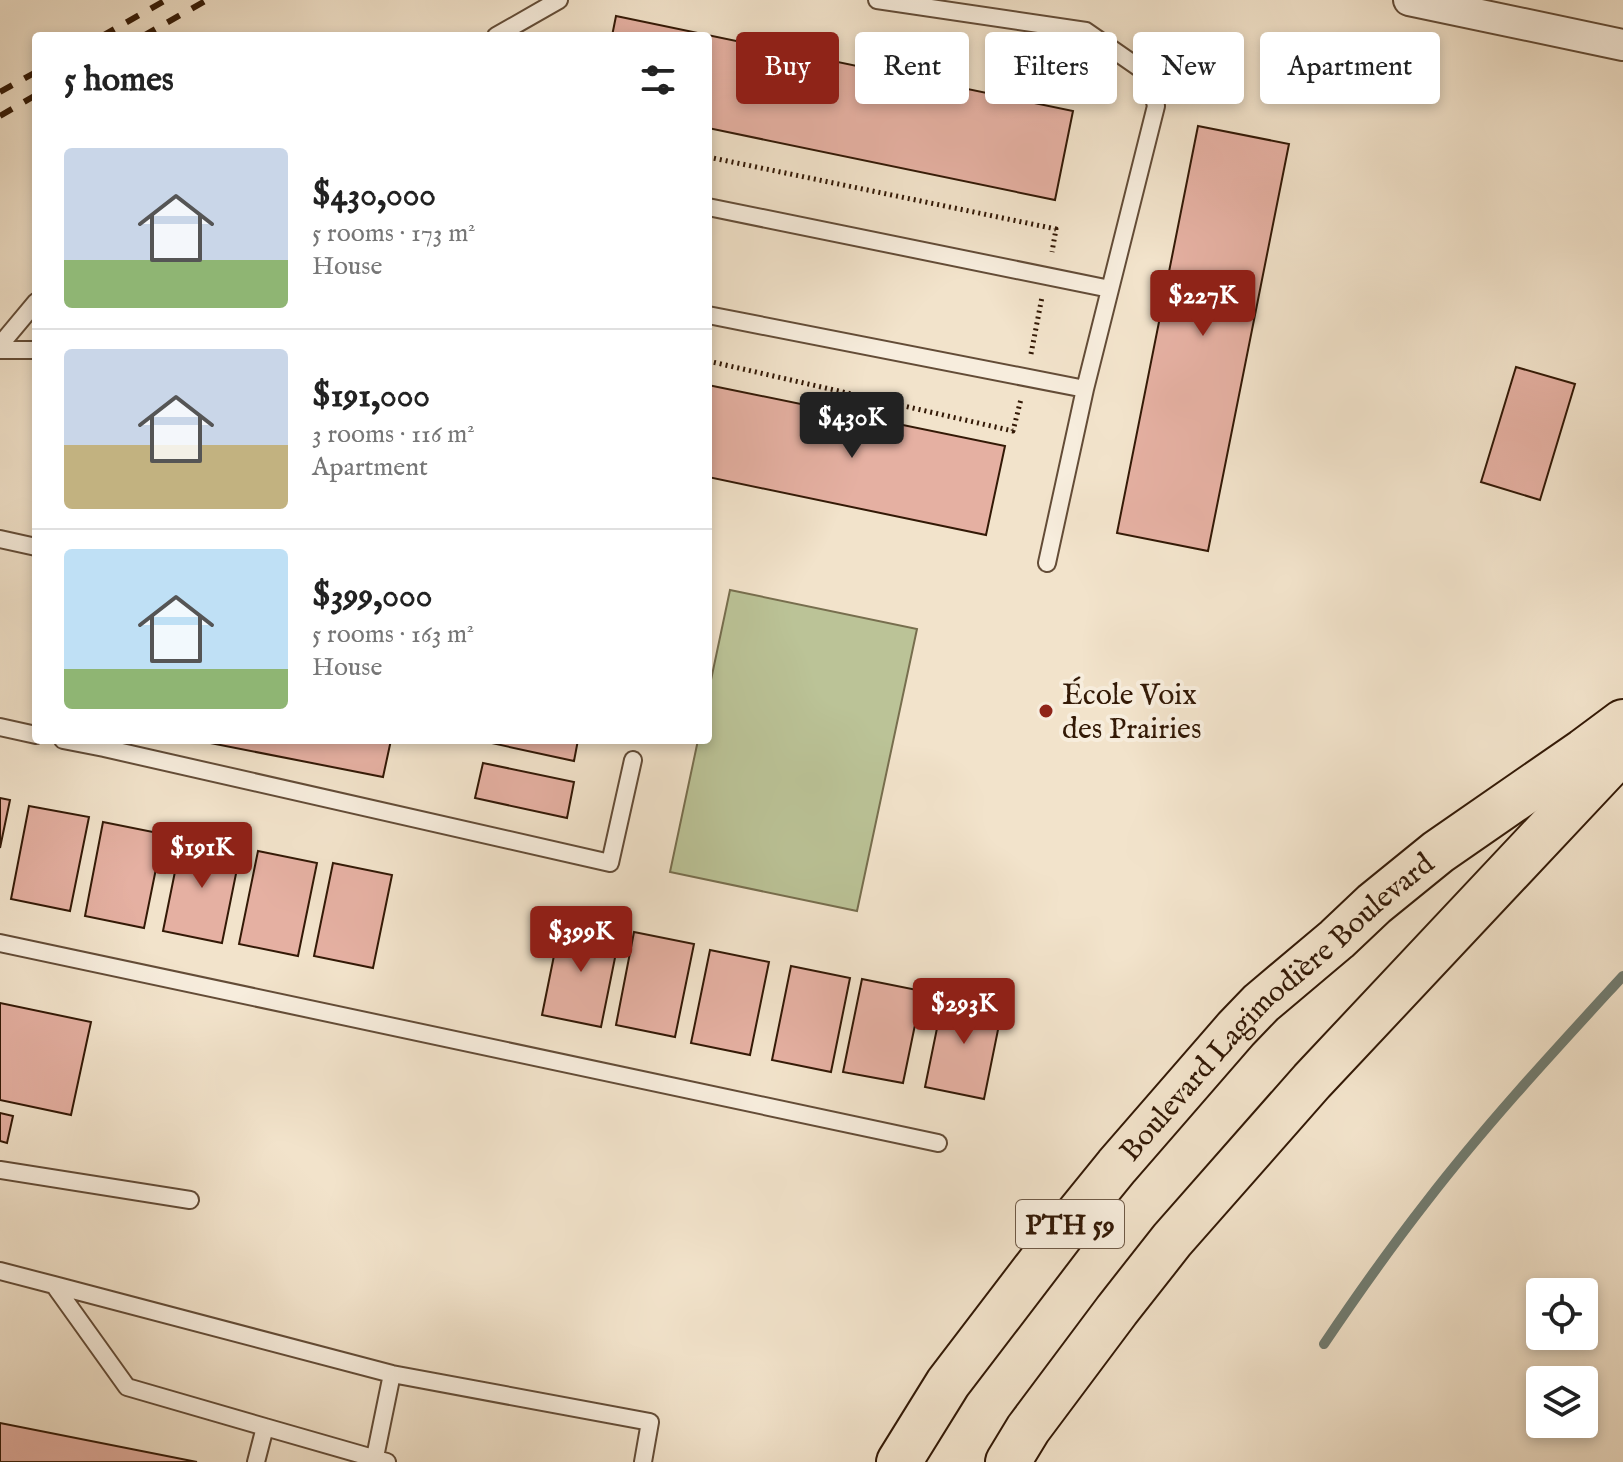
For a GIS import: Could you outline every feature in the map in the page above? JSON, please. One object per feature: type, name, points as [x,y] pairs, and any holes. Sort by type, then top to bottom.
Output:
[{"type":"main road","name":"Boulevard Lagimodière Boulevard","points":[[899,1462],[948,1383],[1061,1235],[1261,1003],[1438,852],[1623,722]]},
{"type":"main road","name":"PTH 59","points":[[1008,1462],[1028,1429],[1172,1240],[1312,1081],[1623,750]]},
{"type":"street","points":[[1409,0],[1623,45]]},
{"type":"lane","points":[[503,32],[559,0]]},
{"type":"lane","points":[[877,0],[1086,31],[1148,74],[1156,106],[1085,389],[1047,563]]},
{"type":"lane","points":[[712,208],[1110,289]]},
{"type":"lane","points":[[0,347],[32,307]]},
{"type":"lane","points":[[712,316],[1085,389]]},
{"type":"lane","points":[[0,347],[32,350]]},
{"type":"lane","points":[[0,539],[32,546]]},
{"type":"lane","points":[[0,727],[32,734]]},
{"type":"lane","points":[[105,744],[610,863],[633,760]]},
{"type":"lane","points":[[0,943],[938,1143]]},
{"type":"lane","points":[[0,1170],[190,1200]]},
{"type":"lane","points":[[0,1271],[392,1374],[650,1422],[643,1462]]},
{"type":"lane","points":[[54,1285],[127,1387],[378,1461],[392,1374]]},
{"type":"lane","points":[[256,1462],[265,1427]]},
{"type":"path","points":[[712,158],[1056,229],[1013,431],[712,362]]},
{"type":"green space","points":[[730,590],[917,629],[857,911],[670,872],[697,744],[712,744],[712,675]]},
{"type":"building","points":[[616,16],[693,32],[613,32]]},
{"type":"building","points":[[712,36],[736,41],[736,104],[839,104],[839,62],[855,66],[855,104],[969,104],[969,89],[985,93],[985,104],[1039,104],[1073,111],[1055,200],[712,129]]},
{"type":"building","points":[[1198,126],[1289,144],[1208,551],[1117,533]]},
{"type":"building","points":[[1516,367],[1575,384],[1540,500],[1481,482]]},
{"type":"building","points":[[712,386],[1005,446],[986,535],[712,478]]},
{"type":"building","points":[[215,744],[390,744],[383,777]]},
{"type":"building","points":[[496,744],[577,744],[574,761]]},
{"type":"building","points":[[483,763],[574,782],[567,818],[475,798]]},
{"type":"building","points":[[0,798],[10,800],[0,848]]},
{"type":"building","points":[[29,806],[89,817],[70,911],[11,899]]},
{"type":"building","points":[[103,822],[163,834],[144,928],[85,916]]},
{"type":"building","points":[[182,837],[241,849],[222,943],[163,931]]},
{"type":"building","points":[[258,851],[317,863],[298,956],[239,944]]},
{"type":"building","points":[[333,863],[392,875],[373,968],[314,956]]},
{"type":"building","points":[[561,921],[620,933],[601,1027],[542,1015]]},
{"type":"building","points":[[634,932],[694,944],[675,1037],[616,1025]]},
{"type":"building","points":[[710,950],[769,962],[750,1055],[691,1043]]},
{"type":"building","points":[[791,966],[850,978],[831,1072],[772,1060]]},
{"type":"building","points":[[862,979],[922,991],[903,1083],[843,1072]]},
{"type":"building","points":[[944,994],[1003,1005],[984,1099],[925,1087]]},
{"type":"building","points":[[0,1003],[91,1022],[71,1115],[0,1100]]},
{"type":"building","points":[[0,1113],[13,1116],[7,1143],[0,1141]]},
{"type":"building","points":[[0,1423],[197,1462],[0,1462]]},
{"type":"waterway","points":[[1324,1344],[1450,1172],[1623,976]]},
{"type":"railway","points":[[109,32],[166,0]]},
{"type":"railway","points":[[150,32],[207,0]]},
{"type":"railway","points":[[0,92],[32,74]]},
{"type":"railway","points":[[0,116],[32,97]]},
{"type":"place","name":"École Voix des Prairies","points":[[1046,711]]}]
